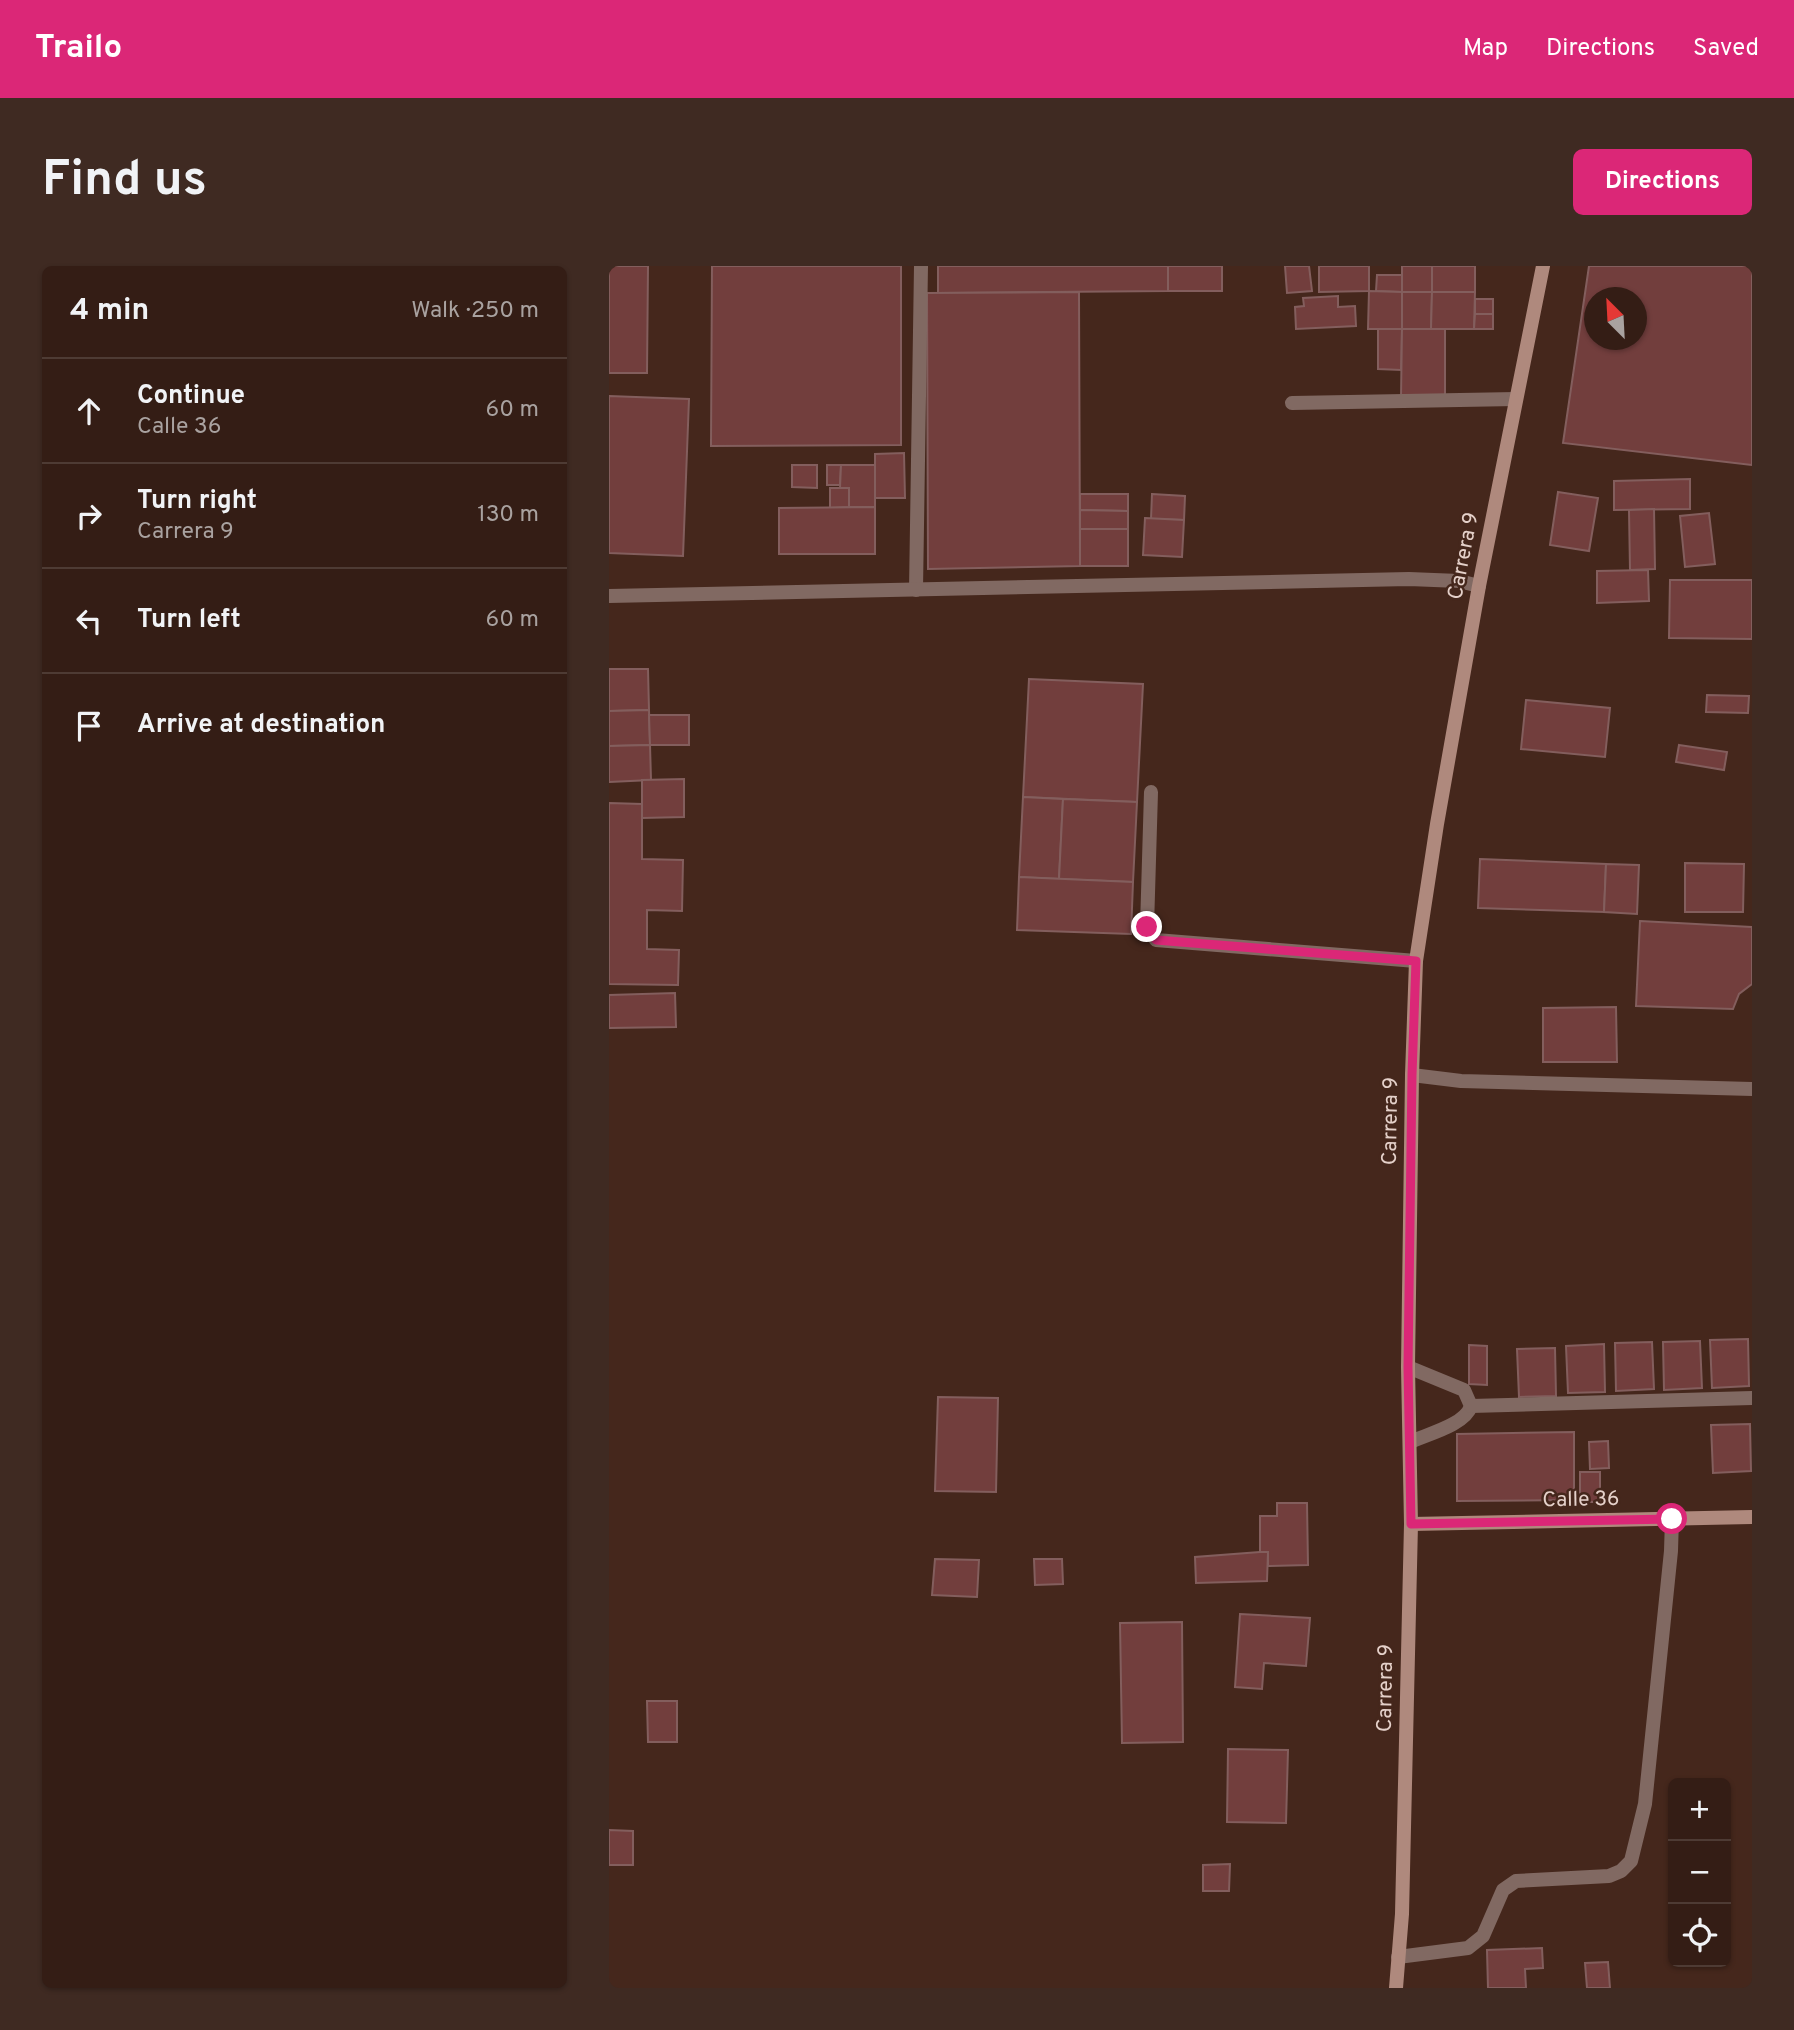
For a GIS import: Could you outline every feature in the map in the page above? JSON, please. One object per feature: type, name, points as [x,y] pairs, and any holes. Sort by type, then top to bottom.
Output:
[{"type":"main road","name":"Carrera 9","points":[[1396,1988],[1402,1914],[1411,1524],[1408,1367],[1416,961],[1479,586],[1543,266]]},
{"type":"main road","name":"Calle 36","points":[[1411,1524],[1752,1517]]},
{"type":"street","points":[[916,590],[921,266]]},
{"type":"street","points":[[1292,403],[1516,399]]},
{"type":"street","points":[[609,596],[1409,579],[1479,586]]},
{"type":"street","points":[[1151,792],[1147,927],[1156,940],[1416,961]]},
{"type":"street","points":[[1412,1075],[1461,1081],[1752,1089]]},
{"type":"street","points":[[1408,1367],[1464,1390],[1472,1406]]},
{"type":"street","points":[[1472,1406],[1752,1398]]},
{"type":"street","points":[[1410,1442],[1453,1424],[1465,1417],[1472,1406]]},
{"type":"street","points":[[1398,1957],[1468,1948],[1483,1937],[1503,1890],[1516,1881],[1609,1876],[1621,1871],[1632,1861],[1645,1804],[1672,1519]]},
{"type":"building","points":[[609,266],[648,266],[647,373],[609,373]]},
{"type":"building","points":[[712,266],[901,266],[901,445],[711,446]]},
{"type":"building","points":[[938,266],[1168,266],[1168,291],[938,293]]},
{"type":"building","points":[[1168,266],[1222,266],[1222,291],[1168,291]]},
{"type":"building","points":[[1285,266],[1309,266],[1312,291],[1287,293]]},
{"type":"building","points":[[1319,266],[1369,266],[1369,291],[1319,292]]},
{"type":"building","points":[[1402,266],[1432,266],[1432,292],[1402,292]]},
{"type":"building","points":[[1432,266],[1475,266],[1475,292],[1432,292]]},
{"type":"building","points":[[1589,266],[1752,266],[1752,465],[1563,443],[1584,300],[1584,350],[1647,350],[1647,287],[1586,287]]},
{"type":"building","points":[[1377,275],[1402,275],[1402,292],[1376,291]]},
{"type":"building","points":[[1369,291],[1402,292],[1402,329],[1368,329]]},
{"type":"building","points":[[1079,292],[1080,566],[928,569],[927,293]]},
{"type":"building","points":[[1402,292],[1432,292],[1431,329],[1402,329]]},
{"type":"building","points":[[1432,292],[1475,292],[1474,329],[1431,329]]},
{"type":"building","points":[[1338,296],[1338,307],[1355,306],[1356,326],[1296,329],[1295,307],[1304,306],[1303,298]]},
{"type":"building","points":[[1475,299],[1493,299],[1493,314],[1475,314]]},
{"type":"building","points":[[1475,314],[1493,314],[1493,329],[1474,329]]},
{"type":"building","points":[[1378,329],[1402,329],[1401,370],[1378,369]]},
{"type":"building","points":[[1402,329],[1445,329],[1445,399],[1401,398]]},
{"type":"building","points":[[609,396],[689,399],[683,556],[609,553]]},
{"type":"building","points":[[904,453],[905,498],[875,498],[875,454]]},
{"type":"building","points":[[792,465],[817,465],[817,488],[792,487]]},
{"type":"building","points":[[827,465],[841,465],[840,485],[827,485]]},
{"type":"building","points":[[841,465],[875,465],[875,507],[849,507],[849,488],[840,488]]},
{"type":"building","points":[[1690,479],[1690,509],[1614,510],[1614,481]]},
{"type":"building","points":[[830,488],[849,488],[849,507],[830,508]]},
{"type":"building","points":[[1558,492],[1598,498],[1589,551],[1550,545]]},
{"type":"building","points":[[1080,494],[1128,494],[1128,511],[1080,510]]},
{"type":"building","points":[[1152,494],[1185,496],[1184,520],[1151,519]]},
{"type":"building","points":[[875,507],[875,554],[779,554],[779,508]]},
{"type":"building","points":[[1654,509],[1655,569],[1630,570],[1629,510]]},
{"type":"building","points":[[1080,510],[1128,511],[1128,529],[1080,529]]},
{"type":"building","points":[[1709,513],[1715,564],[1685,567],[1680,516]]},
{"type":"building","points":[[1145,518],[1184,520],[1182,557],[1143,555]]},
{"type":"building","points":[[1080,529],[1128,529],[1128,566],[1080,566]]},
{"type":"building","points":[[1648,570],[1649,601],[1597,603],[1597,571]]},
{"type":"building","points":[[1670,580],[1752,580],[1752,639],[1669,638]]},
{"type":"building","points":[[609,669],[648,669],[649,710],[609,711]]},
{"type":"building","points":[[1029,679],[1143,684],[1137,802],[1023,797]]},
{"type":"building","points":[[1707,695],[1749,696],[1748,713],[1706,712]]},
{"type":"building","points":[[1526,700],[1610,708],[1605,757],[1521,749]]},
{"type":"building","points":[[649,710],[650,745],[609,746],[609,711]]},
{"type":"building","points":[[649,715],[689,715],[689,745],[650,745]]},
{"type":"building","points":[[650,745],[651,780],[609,782],[609,746]]},
{"type":"building","points":[[1679,745],[1727,752],[1724,770],[1676,762]]},
{"type":"building","points":[[684,779],[684,817],[642,818],[642,780]]},
{"type":"building","points":[[1023,797],[1063,799],[1059,879],[1019,877]]},
{"type":"building","points":[[1063,799],[1137,802],[1133,882],[1059,879]]},
{"type":"building","points":[[609,803],[642,804],[642,859],[683,860],[682,911],[647,910],[647,949],[679,950],[678,985],[609,984]]},
{"type":"building","points":[[1480,859],[1606,864],[1604,912],[1478,908]]},
{"type":"building","points":[[1685,863],[1744,864],[1743,912],[1685,912]]},
{"type":"building","points":[[1606,864],[1639,865],[1637,914],[1604,912]]},
{"type":"building","points":[[1019,877],[1133,882],[1131,934],[1017,930]]},
{"type":"building","points":[[1640,921],[1752,927],[1752,984],[1739,994],[1733,1009],[1636,1006]]},
{"type":"building","points":[[675,993],[676,1027],[609,1028],[609,995]]},
{"type":"building","points":[[1616,1007],[1617,1062],[1543,1062],[1543,1008]]},
{"type":"building","points":[[1748,1339],[1749,1386],[1712,1388],[1710,1340]]},
{"type":"building","points":[[1700,1341],[1702,1388],[1664,1390],[1663,1342]]},
{"type":"building","points":[[1652,1342],[1654,1389],[1616,1391],[1615,1343]]},
{"type":"building","points":[[1604,1344],[1605,1392],[1568,1393],[1566,1346]]},
{"type":"building","points":[[1469,1345],[1487,1346],[1487,1385],[1469,1384]]},
{"type":"building","points":[[1555,1348],[1556,1396],[1519,1397],[1517,1349]]},
{"type":"building","points":[[938,1397],[998,1398],[996,1492],[935,1491]]},
{"type":"building","points":[[1750,1424],[1751,1471],[1713,1473],[1711,1425]]},
{"type":"building","points":[[1574,1432],[1574,1500],[1457,1501],[1457,1434]]},
{"type":"building","points":[[1608,1441],[1609,1468],[1590,1469],[1589,1442]]},
{"type":"building","points":[[1580,1472],[1600,1472],[1600,1502],[1580,1502]]},
{"type":"building","points":[[1277,1503],[1307,1503],[1308,1565],[1268,1566],[1268,1552],[1260,1552],[1260,1516],[1277,1516]]},
{"type":"building","points":[[1268,1552],[1267,1581],[1196,1583],[1195,1557]]},
{"type":"building","points":[[935,1559],[979,1560],[977,1597],[932,1595]]},
{"type":"building","points":[[1034,1559],[1062,1559],[1063,1584],[1035,1585]]},
{"type":"building","points":[[1240,1614],[1310,1618],[1306,1666],[1264,1663],[1262,1689],[1235,1687]]},
{"type":"building","points":[[1182,1622],[1183,1742],[1122,1743],[1120,1623]]},
{"type":"building","points":[[647,1701],[677,1701],[677,1742],[648,1742]]},
{"type":"building","points":[[1228,1749],[1288,1750],[1286,1823],[1227,1822]]},
{"type":"building","points":[[609,1830],[633,1831],[633,1865],[609,1865]]},
{"type":"building","points":[[1230,1864],[1229,1891],[1203,1891],[1203,1865]]},
{"type":"building","points":[[1542,1948],[1543,1968],[1525,1969],[1526,1988],[1488,1988],[1487,1950]]},
{"type":"building","points":[[1608,1962],[1610,1988],[1587,1988],[1585,1963]]},
{"type":"route","points":[[1147,927],[1156,940],[1416,961],[1408,1367],[1411,1524],[1672,1519]]}]
